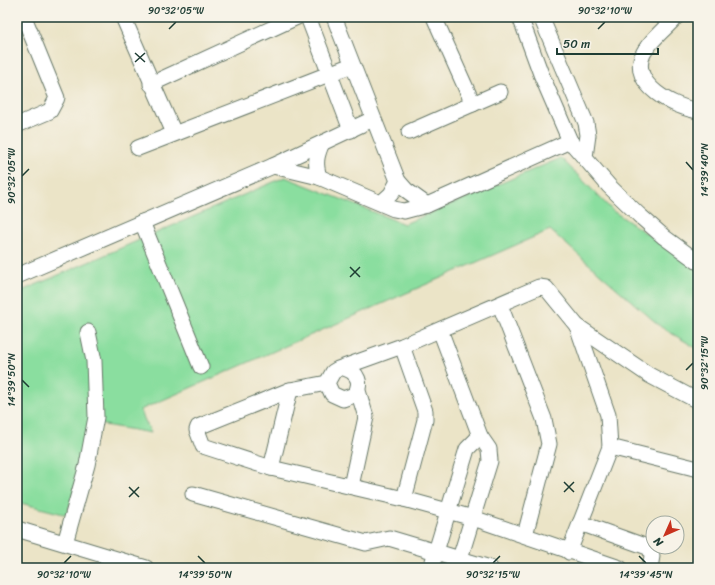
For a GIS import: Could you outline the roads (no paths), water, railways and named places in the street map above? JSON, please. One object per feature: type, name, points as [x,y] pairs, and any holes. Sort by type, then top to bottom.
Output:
[{"type":"street","points":[[17,125],[50,111],[57,98],[24,17]]},
{"type":"street","points":[[151,84],[236,46],[278,20],[297,17]]},
{"type":"street","points":[[308,17],[351,130]]},
{"type":"street","points":[[334,17],[398,181],[406,190],[427,206]]},
{"type":"street","points":[[434,17],[473,104]]},
{"type":"street","points":[[520,17],[541,74],[570,141],[609,186],[638,215],[676,247],[698,262]]},
{"type":"street","points":[[541,17],[586,123],[588,135],[585,157]]},
{"type":"street","points":[[676,17],[646,49],[641,63],[641,71],[643,78],[652,90],[683,107],[698,112]]},
{"type":"street","points":[[128,19],[151,84],[174,133]]},
{"type":"street","points":[[138,148],[352,65]]},
{"type":"street","points":[[541,74],[561,66]]},
{"type":"street","points":[[408,132],[500,92]]},
{"type":"street","points":[[342,107],[365,97]]},
{"type":"street","points":[[17,276],[273,166],[373,119]]},
{"type":"street","points":[[273,166],[320,178],[404,211],[427,206],[570,141]]},
{"type":"street","points":[[320,178],[316,161],[317,153],[322,144]]},
{"type":"street","points":[[381,203],[391,194],[398,181]]},
{"type":"street","points":[[142,222],[201,367]]},
{"type":"street","points":[[327,383],[333,372],[402,346],[539,287],[546,288],[577,326],[649,375],[698,401]]},
{"type":"street","points":[[500,305],[548,432],[549,444],[525,535]]},
{"type":"street","points":[[569,552],[610,447],[608,415],[577,326]]},
{"type":"street","points":[[440,330],[480,436],[489,448],[490,461],[458,564]]},
{"type":"street","points":[[65,544],[87,465],[96,418],[94,360],[88,332]]},
{"type":"street","points":[[402,346],[425,411],[425,420],[404,499]]},
{"type":"street","points":[[344,368],[353,371],[358,379],[358,391],[366,417],[351,486]]},
{"type":"street","points":[[327,383],[290,390],[197,428],[204,446],[271,468],[404,499],[473,518],[525,535],[569,552],[620,568]]},
{"type":"street","points":[[327,383],[332,394],[343,399],[354,395],[358,391]]},
{"type":"street","points":[[271,468],[290,390]]},
{"type":"street","points":[[431,568],[467,449],[480,436]]},
{"type":"street","points":[[610,447],[698,469]]},
{"type":"street","points":[[193,494],[366,543],[389,538],[436,552],[458,564],[490,568]]},
{"type":"street","points":[[580,523],[650,548],[652,556],[650,568]]},
{"type":"street","points":[[17,529],[146,568]]}]
